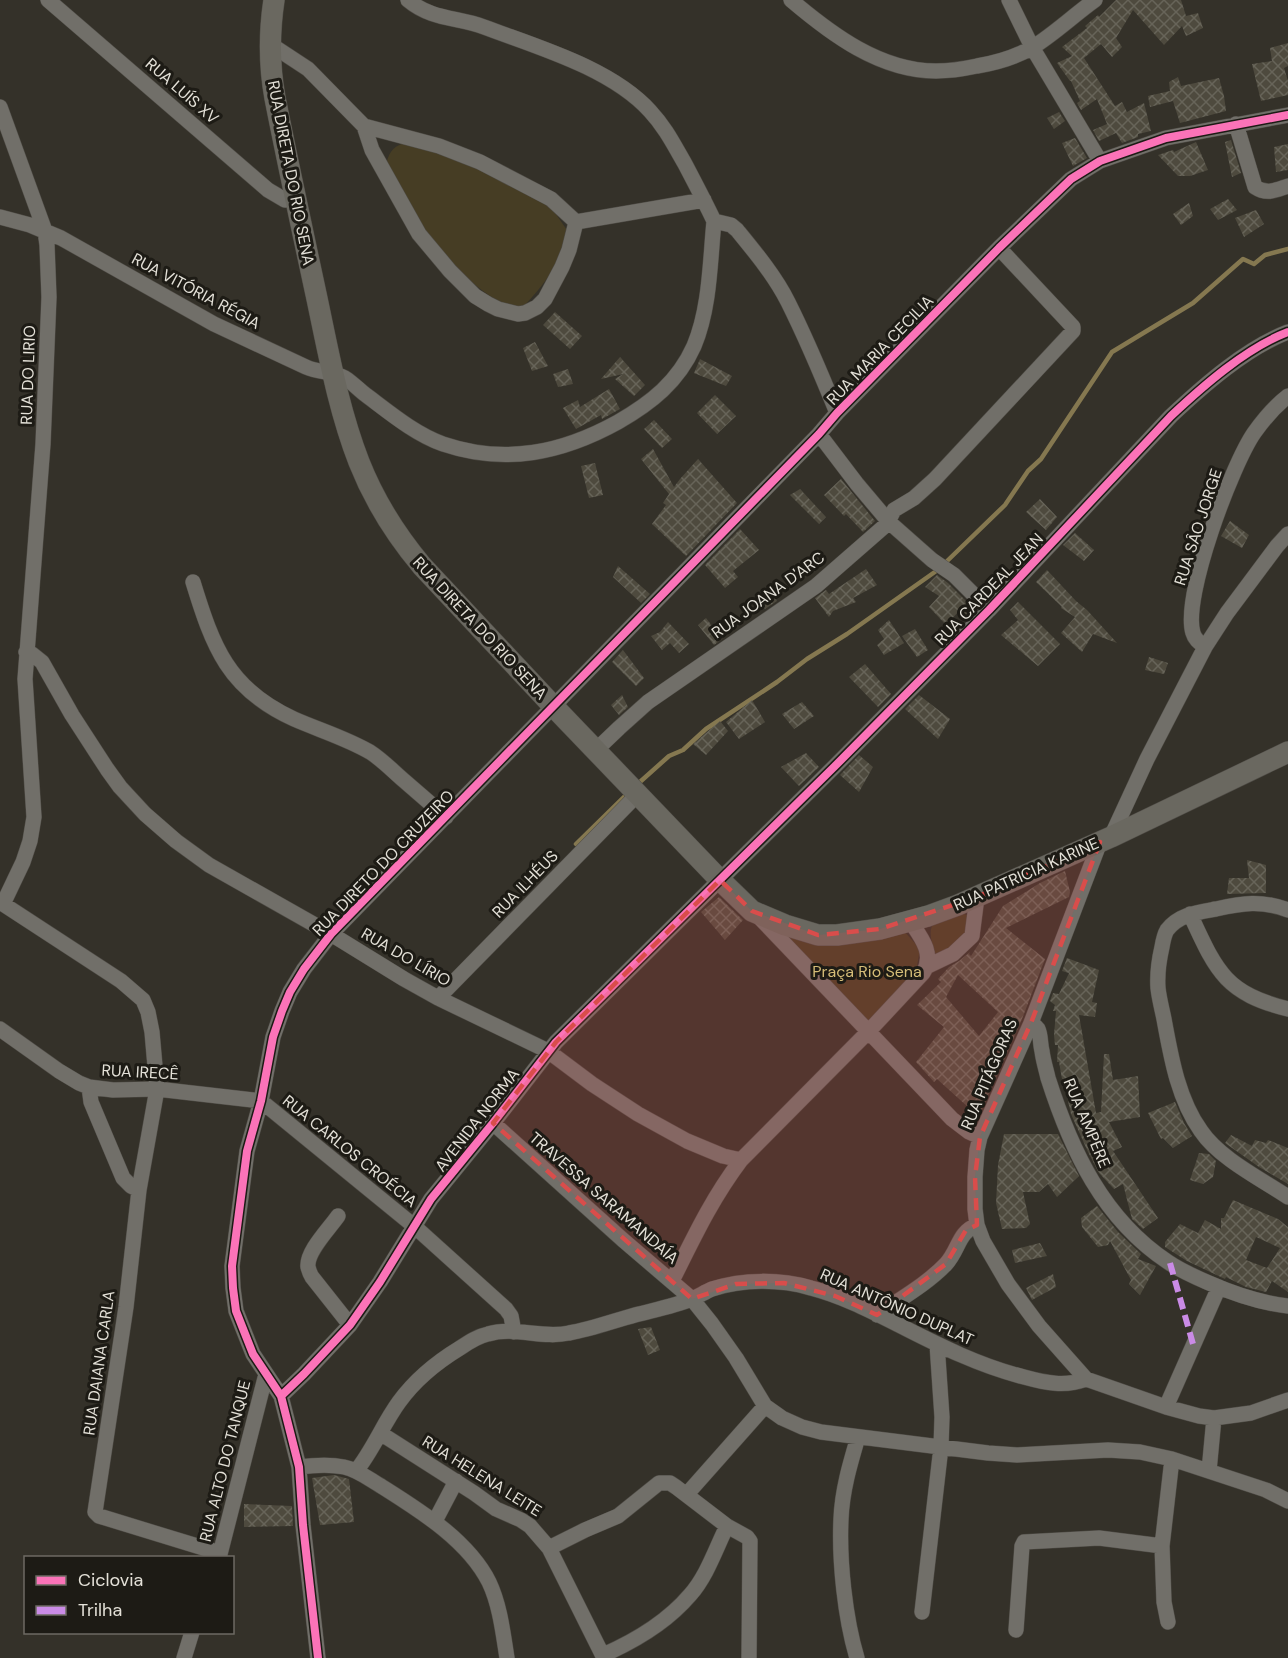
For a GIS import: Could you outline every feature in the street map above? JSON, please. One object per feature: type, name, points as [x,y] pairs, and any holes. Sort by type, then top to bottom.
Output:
[{"type":"main road","name":"RUA DIRETA DO RIO SENA","points":[[274,0],[270,44],[275,98],[333,374],[345,423],[359,463],[388,520],[404,545],[422,566],[554,707],[720,880],[753,911]]},
{"type":"main road","name":"RUA PATRICIA KARINE","points":[[753,911],[784,925],[819,935],[880,929],[910,921],[976,897],[1288,752]]},
{"type":"street","name":"RUA LUÍS XV","points":[[48,0],[268,190],[285,200],[296,198]]},
{"type":"street","points":[[408,0],[417,8],[430,14],[480,26],[572,61],[628,91],[649,109],[666,129],[714,221],[726,223],[737,230],[787,300],[837,413]]},
{"type":"street","points":[[791,0],[849,44],[892,63],[936,71],[959,69],[1006,59],[1032,47],[1095,0]]},
{"type":"street","points":[[1009,0],[1032,47],[1100,161]]},
{"type":"street","points":[[270,44],[308,69],[364,126],[372,150],[419,234],[475,296],[498,309],[518,314],[537,308],[545,299],[562,267],[576,222]]},
{"type":"street","name":"RUA DO LIRIO","points":[[0,107],[45,231],[49,297],[43,444],[24,679],[34,817],[30,841],[23,862],[2,903]]},
{"type":"street","name":"RUA MARIA CECILIA","points":[[554,707],[837,413],[999,248],[1071,179],[1100,161],[1166,138],[1288,115]]},
{"type":"street","points":[[1236,124],[1255,187],[1267,193],[1288,186]]},
{"type":"street","points":[[364,126],[439,146],[480,162],[551,199],[576,222]]},
{"type":"street","points":[[576,222],[704,200]]},
{"type":"street","name":"RUA VITÓRIA RÉGIA","points":[[0,217],[30,225],[72,244],[214,324],[313,370],[339,375],[390,414],[441,443],[469,451],[496,454],[521,454],[571,445],[588,438],[641,408],[675,379],[685,364],[702,323],[707,297],[714,221]]},
{"type":"street","name":"RUA JOANA D'ARC","points":[[596,750],[648,702],[816,586],[889,522],[894,510],[922,492],[935,479],[1074,329],[999,248]]},
{"type":"street","name":"RUA CARDEAL JEAN","points":[[720,880],[989,610],[1157,431],[1191,398],[1235,363],[1288,332]]},
{"type":"street","name":"RUA SÂO JORGE","points":[[1204,647],[1193,632],[1193,600],[1216,517],[1236,468],[1254,434],[1276,406],[1288,396]]},
{"type":"street","points":[[819,434],[889,522],[932,560],[954,575],[989,610]]},
{"type":"street","name":"RUA PITÁGORAS","points":[[1288,534],[1227,613],[1204,647],[1105,839],[1031,1023],[980,1137],[975,1177],[975,1209],[977,1225],[983,1241],[1013,1291],[1038,1326],[1086,1379],[1166,1407],[1215,1418],[1251,1413],[1288,1400]]},
{"type":"street","points":[[193,582],[214,642],[228,667],[255,696],[294,719],[372,753],[446,817]]},
{"type":"street","name":"RUA DO LÍRIO","points":[[26,652],[42,662],[72,715],[120,787],[145,814],[209,865],[438,998],[548,1051],[592,1084],[638,1114],[687,1141],[717,1154],[741,1160]]},
{"type":"street","name":"RUA DIRETO DO CRUZEIRO","points":[[281,1396],[254,1354],[236,1311],[232,1266],[247,1151],[261,1101],[273,1037],[282,1011],[304,969],[331,934],[554,707]]},
{"type":"street","name":"RUA ILHÉUS","points":[[438,998],[638,794]]},
{"type":"street","name":"AVENIDA NORMA","points":[[281,1396],[350,1324],[380,1282],[430,1199],[493,1123],[548,1051],[720,880]]},
{"type":"street","points":[[672,1281],[713,1200],[741,1160],[868,1032],[928,966],[953,954],[972,936],[976,897]]},
{"type":"street","name":"RUA DAIANA CARLA","points":[[2,903],[121,981],[143,1000],[148,1012],[157,1089],[139,1190],[126,1307],[95,1512],[99,1516],[219,1555]]},
{"type":"street","points":[[1288,910],[1262,903],[1244,903],[1191,914],[1174,922],[1165,933],[1158,973],[1158,989],[1167,1038],[1188,1110],[1208,1141],[1226,1156],[1288,1197]]},
{"type":"street","name":"RUA DIRETA DO RIO SENA","points":[[753,911],[952,1119],[980,1137]]},
{"type":"street","points":[[1191,914],[1208,951],[1223,976],[1247,995],[1288,1008]]},
{"type":"street","points":[[910,921],[928,951],[928,966]]},
{"type":"street","name":"RUA AMPÈRE","points":[[1031,1023],[1039,1031],[1048,1078],[1075,1148],[1089,1178],[1113,1211],[1145,1245],[1170,1263],[1219,1287],[1264,1302],[1288,1306]]},
{"type":"street","name":"RUA IRECÊ","points":[[0,1029],[59,1071],[89,1087],[113,1090],[157,1089],[261,1101]]},
{"type":"street","points":[[89,1087],[91,1102],[123,1178],[139,1190]]},
{"type":"street","name":"RUA CARLOS CROÉCIA","points":[[261,1101],[414,1226],[506,1309],[511,1316],[514,1332]]},
{"type":"street","name":"TRAVESSA SARAMANDAÍA","points":[[493,1123],[692,1299],[736,1358],[765,1406]]},
{"type":"street","points":[[338,1216],[309,1257],[308,1268],[312,1277],[350,1324]]},
{"type":"street","points":[[877,1315],[941,1269],[951,1258],[966,1230],[977,1225]]},
{"type":"street","name":"RUA ANTÔNIO DUPLAT","points":[[356,1471],[366,1460],[380,1433],[414,1383],[435,1365],[476,1338],[488,1334],[514,1332],[548,1336],[571,1333],[692,1299],[712,1289],[736,1284],[784,1283],[810,1288],[836,1296],[937,1344],[1003,1372],[1062,1384],[1086,1379]]},
{"type":"street","points":[[1166,1407],[1219,1287]]},
{"type":"street","points":[[922,1612],[941,1447],[942,1418],[937,1344]]},
{"type":"street","name":"RUA ALTO DO TANQUE","points":[[219,1555],[266,1374]]},
{"type":"street","points":[[281,1396],[299,1467],[318,1658]]},
{"type":"street","points":[[687,1494],[765,1406],[782,1418],[802,1427],[858,1437],[1017,1455],[1108,1450],[1140,1452],[1209,1471],[1266,1490],[1288,1501]]},
{"type":"street","points":[[1209,1471],[1215,1418]]},
{"type":"street","name":"RUA HELENA LEITE","points":[[380,1433],[496,1509],[530,1526],[549,1548],[604,1656]]},
{"type":"street","points":[[857,1658],[850,1634],[841,1518],[846,1479],[858,1437]]},
{"type":"street","points":[[1168,1622],[1164,1602],[1162,1546],[1172,1459]]},
{"type":"street","points":[[299,1467],[344,1467],[356,1471],[435,1521],[480,1567],[490,1584],[507,1658]]},
{"type":"street","points":[[435,1521],[456,1481]]},
{"type":"street","points":[[549,1548],[618,1516],[659,1484],[670,1483],[750,1542],[749,1657]]},
{"type":"street","points":[[604,1656],[655,1626],[690,1595],[707,1568],[727,1526]]},
{"type":"street","points":[[1016,1630],[1024,1542],[1098,1538],[1162,1546]]},
{"type":"street","points":[[184,1658],[191,1634]]},
{"type":"highlighted area","points":[[1100,842],[1031,1023],[980,1137],[975,1177],[977,1225],[966,1230],[946,1264],[877,1315],[835,1296],[784,1283],[736,1284],[692,1299],[493,1123],[556,1042],[720,880],[752,911],[818,935],[880,929],[977,897]]},
{"type":"green space","points":[[404,143],[415,144],[476,168],[551,207],[569,233],[551,272],[524,306],[510,305],[495,299],[481,289],[466,277],[426,231],[406,203],[386,166],[391,152]]},
{"type":"green space","name":"Praça Rio Sena","points":[[958,912],[967,915],[966,935],[937,958],[931,937],[934,922],[946,915]]},
{"type":"green space","name":"Praça Rio Sena","points":[[904,931],[920,949],[917,966],[871,1023],[784,938],[791,933]]},
{"type":"building","points":[[1116,0],[1181,0],[1186,16],[1198,13],[1203,28],[1186,36],[1182,26],[1164,45],[1133,10],[1116,38],[1122,47],[1112,57],[1101,44],[1084,58],[1115,106],[1122,102],[1127,112],[1144,103],[1151,131],[1138,134],[1138,137],[1122,143],[1116,133],[1099,141],[1093,130],[1107,124],[1097,99],[1081,110],[1077,103],[1080,101],[1071,81],[1057,63],[1072,56],[1062,47],[1087,28],[1085,26],[1098,15],[1099,17]]},
{"type":"building","points":[[1288,43],[1288,66],[1284,68],[1288,81],[1288,95],[1261,101],[1252,64],[1272,61],[1270,48]]},
{"type":"building","points":[[1178,77],[1181,86],[1219,78],[1226,111],[1180,123],[1173,101],[1150,107],[1148,96],[1170,91],[1169,82]]},
{"type":"building","points":[[1059,112],[1065,121],[1054,129],[1047,118]]},
{"type":"building","points":[[1075,138],[1087,158],[1073,166],[1062,143]]},
{"type":"building","points":[[1231,140],[1241,173],[1232,177],[1225,142]]},
{"type":"building","points":[[1196,142],[1208,170],[1190,176],[1178,176],[1158,155],[1173,150],[1174,152]]},
{"type":"building","points":[[1288,144],[1288,170],[1276,172],[1274,147]]},
{"type":"building","points":[[1228,199],[1237,210],[1218,220],[1210,209]]},
{"type":"building","points":[[1189,203],[1193,216],[1181,225],[1173,214]]},
{"type":"building","points":[[1256,210],[1264,224],[1244,237],[1235,218]]},
{"type":"building","points":[[555,312],[582,336],[570,349],[543,325]]},
{"type":"building","points":[[535,342],[548,366],[532,371],[523,348]]},
{"type":"building","points":[[620,357],[645,385],[634,396],[615,379],[623,374],[601,379]]},
{"type":"building","points":[[700,359],[732,376],[726,386],[694,373]]},
{"type":"building","points":[[568,369],[573,384],[558,387],[553,374]]},
{"type":"building","points":[[609,389],[620,409],[602,419],[601,415],[576,429],[563,408],[578,400],[580,407]]},
{"type":"building","points":[[715,395],[736,416],[717,434],[697,413]]},
{"type":"building","points":[[654,420],[672,439],[662,448],[644,429]]},
{"type":"building","points":[[653,449],[674,487],[698,459],[737,503],[686,556],[652,524],[666,505],[663,503],[669,494],[641,459]]},
{"type":"building","points":[[595,463],[603,495],[589,498],[581,466]]},
{"type":"building","points":[[841,479],[875,521],[863,532],[824,495]]},
{"type":"building","points":[[800,489],[826,517],[819,524],[790,495]]},
{"type":"building","points":[[1040,499],[1057,517],[1046,530],[1026,512]]},
{"type":"building","points":[[1230,521],[1249,535],[1242,548],[1221,536]]},
{"type":"building","points":[[740,529],[759,550],[733,571],[738,577],[725,588],[705,565]]},
{"type":"building","points":[[1075,533],[1094,550],[1084,561],[1063,545]]},
{"type":"building","points":[[618,566],[650,594],[641,603],[613,577]]},
{"type":"building","points":[[866,569],[877,585],[853,598],[856,602],[833,611],[829,617],[815,598],[826,590],[829,594]]},
{"type":"building","points":[[1047,570],[1117,643],[1093,634],[1082,652],[1061,633],[1075,617],[1061,608],[1036,582]]},
{"type":"building","points":[[937,575],[975,610],[967,618],[960,610],[946,625],[929,607],[939,596],[925,587]]},
{"type":"building","points":[[771,589],[777,601],[765,609],[755,594]]},
{"type":"building","points":[[1018,602],[1060,644],[1038,666],[1001,635],[1018,620],[1010,610]]},
{"type":"building","points":[[706,618],[722,639],[714,645],[698,625]]},
{"type":"building","points":[[889,620],[904,643],[884,655],[877,645],[884,639],[878,630]]},
{"type":"building","points":[[668,622],[689,644],[679,653],[670,643],[662,650],[651,636],[660,632]]},
{"type":"building","points":[[915,629],[928,650],[917,657],[902,636]]},
{"type":"building","points":[[623,650],[644,678],[636,686],[612,662]]},
{"type":"building","points":[[1149,657],[1168,663],[1164,674],[1145,670]]},
{"type":"building","points":[[865,664],[891,694],[878,707],[849,677]]},
{"type":"building","points":[[622,695],[628,707],[619,715],[611,705]]},
{"type":"building","points":[[919,695],[950,719],[938,739],[905,709]]},
{"type":"building","points":[[752,700],[765,722],[739,739],[726,722]]},
{"type":"building","points":[[802,702],[814,716],[794,729],[782,714]]},
{"type":"building","points":[[720,721],[728,731],[706,755],[693,744]]},
{"type":"building","points":[[806,753],[819,767],[799,786],[781,767]]},
{"type":"building","points":[[859,755],[873,767],[859,792],[840,775]]},
{"type":"building","points":[[1247,860],[1266,865],[1266,893],[1227,894],[1229,878],[1249,878]]},
{"type":"building","points":[[1065,871],[1069,897],[1006,928],[1045,959],[1022,1019],[979,1116],[967,1109],[968,1107],[937,1079],[934,1082],[916,1062],[944,1027],[917,1005],[941,982],[938,979],[949,967],[970,952],[971,956],[1003,906],[1040,883]],"holes":[[[958,975],[998,1012],[979,1036],[946,997]]]},
{"type":"building","points":[[719,897],[743,920],[725,940],[701,912]]},
{"type":"building","points":[[1067,958],[1099,970],[1092,1002],[1097,1003],[1095,1017],[1079,1015],[1096,1113],[1101,1112],[1104,1054],[1109,1054],[1113,1080],[1138,1076],[1140,1117],[1109,1122],[1122,1147],[1113,1151],[1158,1218],[1143,1229],[1132,1219],[1123,1184],[1114,1189],[1099,1173],[1071,1114],[1068,1101],[1070,1101],[1059,1062],[1057,1062],[1058,1045],[1055,1045],[1054,1035],[1056,1011],[1053,1011],[1055,1005],[1050,1001],[1053,993],[1059,994],[1069,973],[1062,971]]},
{"type":"building","points":[[1175,1102],[1192,1136],[1173,1148],[1163,1138],[1161,1139],[1148,1113]]},
{"type":"building","points":[[1004,1134],[1058,1134],[1079,1176],[1057,1197],[1048,1184],[1039,1192],[1023,1192],[1030,1224],[1026,1228],[1002,1229],[996,1203],[998,1165]]},
{"type":"building","points":[[1231,1135],[1252,1146],[1255,1140],[1266,1143],[1268,1140],[1288,1148],[1288,1184],[1225,1143]]},
{"type":"building","points":[[1199,1153],[1209,1154],[1216,1161],[1213,1177],[1203,1184],[1190,1180]]},
{"type":"building","points":[[1233,1200],[1278,1219],[1288,1227],[1288,1292],[1272,1281],[1266,1292],[1246,1287],[1187,1261],[1165,1247],[1165,1242],[1180,1224],[1198,1233],[1205,1220],[1221,1229],[1221,1218],[1224,1218]],"holes":[[[1256,1237],[1280,1248],[1267,1268],[1246,1260]]]},
{"type":"building","points":[[1097,1206],[1118,1232],[1141,1254],[1138,1259],[1156,1266],[1140,1295],[1129,1284],[1131,1280],[1110,1241],[1108,1245],[1098,1247],[1082,1227],[1081,1218]]},
{"type":"building","points":[[1040,1243],[1047,1256],[1015,1263],[1012,1250]]},
{"type":"building","points":[[1053,1274],[1056,1287],[1032,1300],[1026,1288]]},
{"type":"building","points":[[651,1327],[660,1350],[648,1355],[638,1329]]},
{"type":"building","points":[[334,1475],[349,1479],[354,1522],[320,1525],[312,1478]]},
{"type":"building","points":[[244,1504],[292,1506],[293,1526],[244,1527]]},
{"type":"waterway","points":[[944,564],[1005,505],[1028,471],[1041,459],[1112,352],[1193,303],[1243,259],[1254,264],[1265,255],[1288,249]]},
{"type":"waterway","points":[[641,781],[669,756],[683,750],[706,729],[939,569]]},
{"type":"waterway","points":[[576,844],[629,792]]},
{"type":"marked path","points":[[1170,1263],[1193,1344]]},
{"type":"cycle path","points":[[318,1658],[299,1467],[281,1396],[253,1354],[236,1311],[232,1266],[247,1151],[261,1101],[273,1037],[290,992],[304,969],[331,934],[837,413],[999,248],[1071,179],[1100,161],[1166,138],[1288,115]]},
{"type":"cycle path","points":[[281,1396],[350,1325],[380,1282],[431,1199],[556,1042],[989,610],[1171,416],[1211,380],[1241,358],[1288,332]]}]
